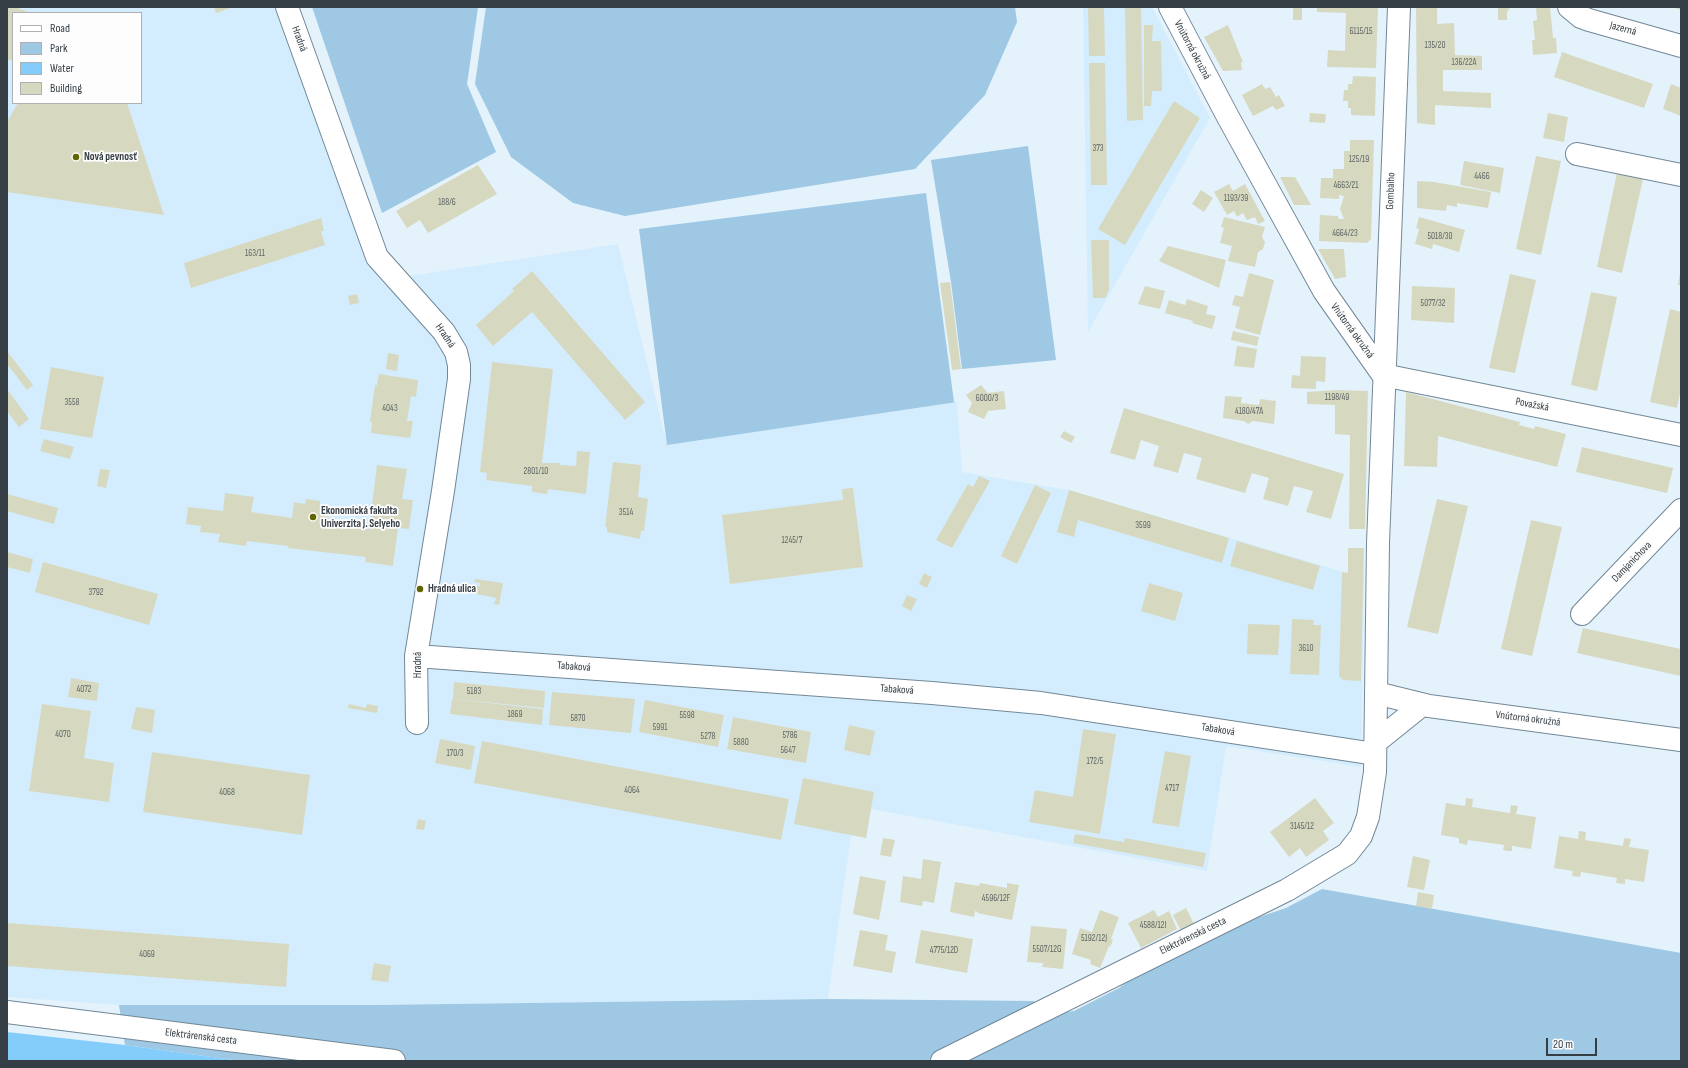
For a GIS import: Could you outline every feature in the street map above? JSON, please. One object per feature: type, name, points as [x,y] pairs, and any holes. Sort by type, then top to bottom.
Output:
[{"type":"street","name":"Hradná","points":[[287,7],[377,257],[444,332],[456,352],[459,365],[459,379],[443,491],[416,656],[417,723]]},
{"type":"street","name":"Vnútorná okružná","points":[[1170,7],[1324,291],[1384,375]]},
{"type":"street","name":"Gombaiho","points":[[1384,375],[1399,7]]},
{"type":"street","name":"Jazerná","points":[[1568,7],[1581,17],[1589,20],[1681,46]]},
{"type":"street","points":[[1577,154],[1681,175]]},
{"type":"street","name":"Považská","points":[[1384,375],[1681,435]]},
{"type":"street","points":[[1375,748],[1378,543],[1384,375]]},
{"type":"street","name":"Damjanichova","points":[[1582,614],[1681,510]]},
{"type":"street","name":"Tabaková","points":[[416,656],[1041,702],[1375,748]]},
{"type":"street","name":"Vnútorná okružná","points":[[1376,693],[1422,705],[1681,740]]},
{"type":"street","points":[[1375,748],[1422,705]]},
{"type":"street","name":"Elektrárenská cesta","points":[[942,1061],[1287,890],[1348,854],[1361,836],[1368,817],[1375,772],[1375,748]]},
{"type":"street","name":"Elektrárenská cesta","points":[[7,1012],[394,1061]]},
{"type":"shaded area","points":[[7,7],[287,7],[396,278],[618,244],[667,445],[957,402],[962,472],[1069,490],[1364,578],[1361,767],[1226,746],[1207,871],[871,809],[866,838],[851,835],[828,999],[377,1005],[119,1005],[7,997]]},
{"type":"shaded area","points":[[1083,7],[1152,7],[1210,118],[1088,332]]},
{"type":"green space","points":[[312,7],[478,7],[467,84],[496,152],[382,213]]},
{"type":"green space","points":[[486,7],[1015,7],[1017,22],[985,95],[915,169],[625,216],[573,203],[511,157],[475,84]]},
{"type":"green space","points":[[1028,146],[1056,360],[962,369],[951,282],[931,160]]},
{"type":"green space","points":[[926,193],[954,402],[957,402],[667,445],[639,229]]},
{"type":"green space","points":[[1322,889],[1681,953],[1681,1061],[241,1061],[125,1045],[119,1005],[377,1005],[828,999],[1034,1001],[1043,1019],[1055,1013],[1074,1011],[1119,988],[1138,973],[1250,920],[1286,908]]},
{"type":"water","points":[[7,1032],[125,1045],[241,1061],[7,1061]]},
{"type":"building","points":[[7,7],[15,7],[28,12],[12,12],[12,61],[7,59]]},
{"type":"building","points":[[214,7],[233,7],[216,13]]},
{"type":"building","points":[[1088,7],[1104,7],[1105,56],[1089,56]]},
{"type":"building","points":[[1125,7],[1141,7],[1143,120],[1127,121]]},
{"type":"building","points":[[1293,7],[1302,7],[1302,20],[1293,20]]},
{"type":"building","points":[[1317,7],[1378,7],[1376,68],[1327,67],[1328,50],[1345,51],[1346,13],[1317,12]]},
{"type":"building","points":[[1416,7],[1437,7],[1437,24],[1454,23],[1455,55],[1482,56],[1482,70],[1443,70],[1443,91],[1491,93],[1491,108],[1435,105],[1435,125],[1417,123]]},
{"type":"building","points":[[1498,7],[1511,7],[1507,12],[1507,20],[1498,20]]},
{"type":"building","points":[[1536,7],[1550,7],[1553,38],[1556,38],[1557,53],[1533,55],[1532,40],[1535,40],[1533,21],[1537,20]]},
{"type":"building","points":[[1672,7],[1681,7],[1681,10]]},
{"type":"building","points":[[1144,25],[1153,25],[1152,41],[1161,41],[1162,91],[1152,91],[1151,106],[1144,106]]},
{"type":"building","points":[[1228,25],[1243,62],[1241,62],[1242,70],[1223,71],[1204,37]]},
{"type":"building","points":[[1562,52],[1653,84],[1644,108],[1554,77]]},
{"type":"building","points":[[1089,63],[1105,63],[1107,185],[1091,185]]},
{"type":"building","points":[[1353,76],[1376,77],[1375,116],[1351,115],[1351,108],[1348,108],[1348,101],[1343,101],[1344,90],[1348,90],[1348,84],[1352,84]]},
{"type":"building","points":[[1262,84],[1265,89],[1270,87],[1276,97],[1279,95],[1285,106],[1276,110],[1273,106],[1253,116],[1242,95]]},
{"type":"building","points":[[1671,84],[1681,88],[1681,116],[1663,109]]},
{"type":"building","points":[[1174,101],[1200,118],[1125,245],[1098,229]]},
{"type":"building","name":"Nová pevnosť","points":[[17,104],[127,104],[164,215],[7,192],[7,122]]},
{"type":"building","points":[[1310,113],[1326,114],[1325,123],[1309,122]]},
{"type":"building","points":[[1548,113],[1568,117],[1564,142],[1543,138]]},
{"type":"building","points":[[1350,140],[1374,140],[1371,239],[1367,243],[1319,241],[1320,215],[1338,216],[1338,219],[1344,219],[1340,209],[1344,196],[1339,195],[1339,199],[1320,198],[1321,178],[1333,178],[1333,169],[1344,169],[1344,151],[1350,151]]},
{"type":"building","points":[[1536,156],[1561,161],[1541,255],[1516,249]]},
{"type":"building","points":[[1464,161],[1504,168],[1500,193],[1460,185]]},
{"type":"building","points":[[478,165],[497,194],[428,233],[420,220],[407,228],[396,211]]},
{"type":"building","points":[[1617,173],[1643,179],[1622,273],[1597,267]]},
{"type":"building","points":[[1280,177],[1295,177],[1311,205],[1294,205]]},
{"type":"building","points":[[1417,181],[1434,182],[1491,192],[1488,208],[1457,203],[1457,207],[1447,205],[1446,211],[1417,208]]},
{"type":"building","points":[[1229,184],[1233,191],[1245,184],[1265,221],[1258,224],[1255,217],[1247,220],[1243,213],[1237,217],[1234,211],[1227,215],[1214,192]]},
{"type":"building","points":[[1201,190],[1213,198],[1204,212],[1192,204]]},
{"type":"building","points":[[1224,217],[1265,227],[1262,237],[1265,242],[1263,249],[1258,252],[1255,267],[1228,261],[1232,246],[1220,243],[1224,228],[1221,227]]},
{"type":"building","points":[[1419,217],[1465,230],[1459,252],[1433,244],[1432,249],[1415,244],[1419,229],[1416,228]]},
{"type":"building","points":[[321,218],[324,231],[321,231],[325,245],[191,288],[184,263]]},
{"type":"building","points":[[1091,240],[1109,240],[1109,290],[1105,298],[1093,298]]},
{"type":"building","points":[[1168,246],[1226,260],[1219,288],[1159,261]]},
{"type":"building","points":[[1318,249],[1344,249],[1346,277],[1335,279]]},
{"type":"building","points":[[532,271],[645,402],[625,420],[532,312],[493,346],[476,325],[514,291],[512,289]]},
{"type":"building","points":[[1249,273],[1274,280],[1260,335],[1235,328],[1240,307],[1232,305],[1235,295],[1243,297]]},
{"type":"building","points":[[1680,273],[1681,285],[1678,285]]},
{"type":"building","points":[[1510,274],[1536,280],[1515,373],[1489,368]]},
{"type":"building","points":[[950,282],[961,369],[952,370],[940,283]]},
{"type":"building","points":[[1145,286],[1165,291],[1160,309],[1138,304]]},
{"type":"building","points":[[1412,286],[1455,288],[1454,323],[1411,320]]},
{"type":"building","points":[[1591,292],[1617,297],[1597,391],[1571,385]]},
{"type":"building","points":[[357,294],[359,303],[350,305],[348,296]]},
{"type":"building","points":[[1187,299],[1208,306],[1206,314],[1216,316],[1212,329],[1192,323],[1193,321],[1165,313],[1169,300],[1185,305]]},
{"type":"building","points":[[1670,309],[1681,312],[1681,388],[1677,408],[1650,402]]},
{"type":"building","points":[[1233,331],[1259,337],[1257,346],[1231,340]]},
{"type":"building","points":[[1237,346],[1257,349],[1254,368],[1234,366]]},
{"type":"building","points":[[7,351],[33,385],[27,390],[7,364]]},
{"type":"building","points":[[388,353],[399,355],[397,371],[386,369]]},
{"type":"building","points":[[1301,356],[1326,357],[1325,382],[1316,381],[1316,389],[1291,388],[1292,375],[1300,376]]},
{"type":"building","points":[[492,362],[553,369],[542,463],[560,463],[560,465],[576,466],[577,451],[590,452],[586,494],[548,489],[547,494],[532,492],[532,486],[486,480],[487,473],[480,472]]},
{"type":"building","points":[[51,367],[104,377],[92,438],[40,429]]},
{"type":"building","points":[[379,374],[418,380],[416,397],[411,396],[407,421],[413,421],[410,438],[371,433],[372,422],[370,422],[375,385],[377,385]]},
{"type":"building","points":[[981,385],[988,393],[1004,391],[1006,409],[988,411],[984,419],[968,412],[972,403],[966,395]]},
{"type":"building","points":[[7,389],[29,419],[19,427],[7,411]]},
{"type":"building","points":[[1336,390],[1368,391],[1365,529],[1349,529],[1350,435],[1335,434],[1335,405],[1307,404],[1307,392]]},
{"type":"building","points":[[1406,392],[1520,422],[1519,425],[1534,429],[1535,426],[1566,434],[1557,467],[1438,436],[1437,467],[1404,466]]},
{"type":"building","points":[[1225,396],[1242,397],[1241,403],[1259,405],[1260,399],[1276,401],[1274,424],[1253,421],[1248,424],[1244,421],[1223,418]]},
{"type":"building","points":[[1124,408],[1344,474],[1331,519],[1306,512],[1313,491],[1294,486],[1288,506],[1263,499],[1269,478],[1252,473],[1245,493],[1196,479],[1202,458],[1184,453],[1178,473],[1153,466],[1159,446],[1141,440],[1135,460],[1110,453]]},
{"type":"building","points":[[1064,431],[1075,437],[1071,443],[1060,437]]},
{"type":"building","points":[[44,439],[74,447],[70,459],[40,451]]},
{"type":"building","points":[[1582,447],[1673,468],[1667,493],[1576,472]]},
{"type":"building","points":[[613,462],[641,465],[638,497],[648,499],[644,531],[641,531],[640,539],[607,532],[607,527],[605,527]]},
{"type":"building","points":[[377,465],[407,469],[402,499],[413,500],[409,529],[398,528],[393,566],[365,562],[366,557],[288,548],[288,546],[247,541],[246,546],[218,542],[220,534],[200,532],[201,526],[186,524],[188,507],[223,511],[225,493],[254,497],[251,512],[292,518],[294,502],[305,504],[306,499],[320,501],[320,505],[330,507],[328,523],[369,529]]},
{"type":"building","points":[[100,469],[110,470],[106,488],[97,486]]},
{"type":"building","points":[[979,476],[990,481],[952,548],[936,540],[968,484],[973,487]]},
{"type":"building","points":[[1035,485],[1051,493],[1017,564],[1001,556]]},
{"type":"building","points":[[853,488],[863,567],[730,584],[722,515],[843,500],[842,489]]},
{"type":"building","points":[[1069,490],[1229,538],[1222,563],[1078,520],[1074,537],[1057,532]]},
{"type":"building","points":[[7,494],[58,508],[54,524],[7,511]]},
{"type":"building","points":[[1437,499],[1468,506],[1438,634],[1407,627]]},
{"type":"building","points":[[1531,520],[1562,527],[1532,656],[1501,649]]},
{"type":"building","points":[[1237,541],[1320,566],[1313,590],[1230,566]]},
{"type":"building","points":[[1348,548],[1364,548],[1361,681],[1343,680],[1339,676],[1342,572],[1348,573]]},
{"type":"building","points":[[7,552],[33,559],[30,573],[7,567]]},
{"type":"building","points":[[43,562],[158,594],[149,625],[35,592]]},
{"type":"building","points":[[924,573],[932,577],[927,588],[919,584]]},
{"type":"building","points":[[475,579],[503,583],[499,605],[494,604],[496,598],[472,593],[474,585],[480,586],[480,583],[474,582]]},
{"type":"building","points":[[1149,583],[1183,593],[1175,621],[1141,611]]},
{"type":"building","points":[[907,595],[917,599],[911,611],[902,606]]},
{"type":"building","points":[[1292,619],[1314,620],[1313,625],[1321,625],[1319,675],[1290,674]]},
{"type":"building","points":[[1248,624],[1280,625],[1278,655],[1247,654]]},
{"type":"building","points":[[1583,628],[1681,649],[1681,676],[1577,653]]},
{"type":"building","points":[[71,678],[99,683],[97,701],[68,697]]},
{"type":"building","points":[[454,682],[545,691],[544,708],[453,699]]},
{"type":"building","points":[[552,692],[635,699],[631,733],[549,725]]},
{"type":"building","points":[[452,699],[543,709],[542,725],[450,714]]},
{"type":"building","points":[[645,700],[724,715],[718,747],[639,732]]},
{"type":"building","points":[[42,704],[91,711],[84,758],[114,763],[109,802],[29,791]]},
{"type":"building","points":[[349,704],[366,708],[367,704],[378,706],[377,713],[348,708]]},
{"type":"building","points":[[136,707],[155,710],[152,733],[131,729]]},
{"type":"building","points":[[733,717],[811,732],[806,763],[727,749]]},
{"type":"building","points":[[849,725],[875,731],[870,756],[844,750]]},
{"type":"building","points":[[1083,729],[1116,734],[1100,834],[1029,822],[1035,790],[1073,797]]},
{"type":"building","points":[[440,739],[475,746],[471,770],[435,763]]},
{"type":"building","points":[[482,741],[789,799],[781,840],[474,783]]},
{"type":"building","points":[[1165,751],[1191,756],[1179,827],[1152,823]]},
{"type":"building","points":[[152,752],[310,775],[302,835],[143,812]]},
{"type":"building","points":[[803,778],[874,792],[866,838],[794,824]]},
{"type":"building","points":[[1315,798],[1334,823],[1323,831],[1329,840],[1306,857],[1300,848],[1289,857],[1270,832]]},
{"type":"building","points":[[1466,798],[1473,799],[1472,807],[1510,813],[1511,805],[1518,806],[1516,814],[1536,817],[1531,849],[1512,846],[1512,851],[1507,851],[1503,850],[1504,845],[1468,840],[1467,845],[1459,843],[1459,838],[1441,835],[1446,803],[1465,806]]},
{"type":"building","points":[[418,819],[426,821],[424,830],[416,829]]},
{"type":"building","points":[[1579,831],[1586,832],[1585,840],[1623,846],[1624,838],[1631,839],[1629,847],[1649,850],[1644,882],[1625,879],[1625,884],[1616,883],[1617,878],[1581,872],[1580,877],[1572,876],[1573,871],[1554,868],[1559,836],[1578,839]]},
{"type":"building","points":[[1075,834],[1124,842],[1125,838],[1206,853],[1203,867],[1073,843]]},
{"type":"building","points":[[883,838],[895,840],[891,857],[880,855]]},
{"type":"building","points":[[1413,856],[1430,860],[1424,890],[1407,887]]},
{"type":"building","points":[[923,859],[941,862],[934,903],[923,901],[922,906],[900,902],[903,876],[921,879]]},
{"type":"building","points":[[860,876],[886,881],[879,920],[853,914]]},
{"type":"building","points":[[955,882],[979,886],[980,883],[1007,888],[1007,883],[1019,885],[1012,920],[977,913],[978,912],[975,911],[974,917],[950,912]]},
{"type":"building","points":[[1418,892],[1434,895],[1432,909],[1416,906]]},
{"type":"building","points":[[1186,908],[1194,924],[1181,931],[1173,915]]},
{"type":"building","points":[[1100,910],[1119,917],[1111,939],[1113,940],[1100,968],[1090,964],[1091,960],[1072,954],[1080,928],[1092,932]]},
{"type":"building","points":[[1154,910],[1158,917],[1169,911],[1177,929],[1141,948],[1128,923]]},
{"type":"building","points":[[7,923],[289,944],[286,987],[7,966]]},
{"type":"building","points":[[1031,926],[1067,929],[1063,969],[1042,967],[1043,963],[1027,962]]},
{"type":"building","points":[[860,930],[888,935],[885,950],[896,952],[892,973],[853,966]]},
{"type":"building","points":[[921,930],[973,939],[967,973],[915,963]]},
{"type":"building","points":[[374,963],[391,966],[388,982],[371,980]]},
{"type":"place","name":"Nová pevnosť","points":[[76,157]]},
{"type":"place","name":"Ekonomická fakulta Univerzita J. Selyeho","points":[[313,517]]},
{"type":"place","name":"Hradná ulica","points":[[420,589]]}]
